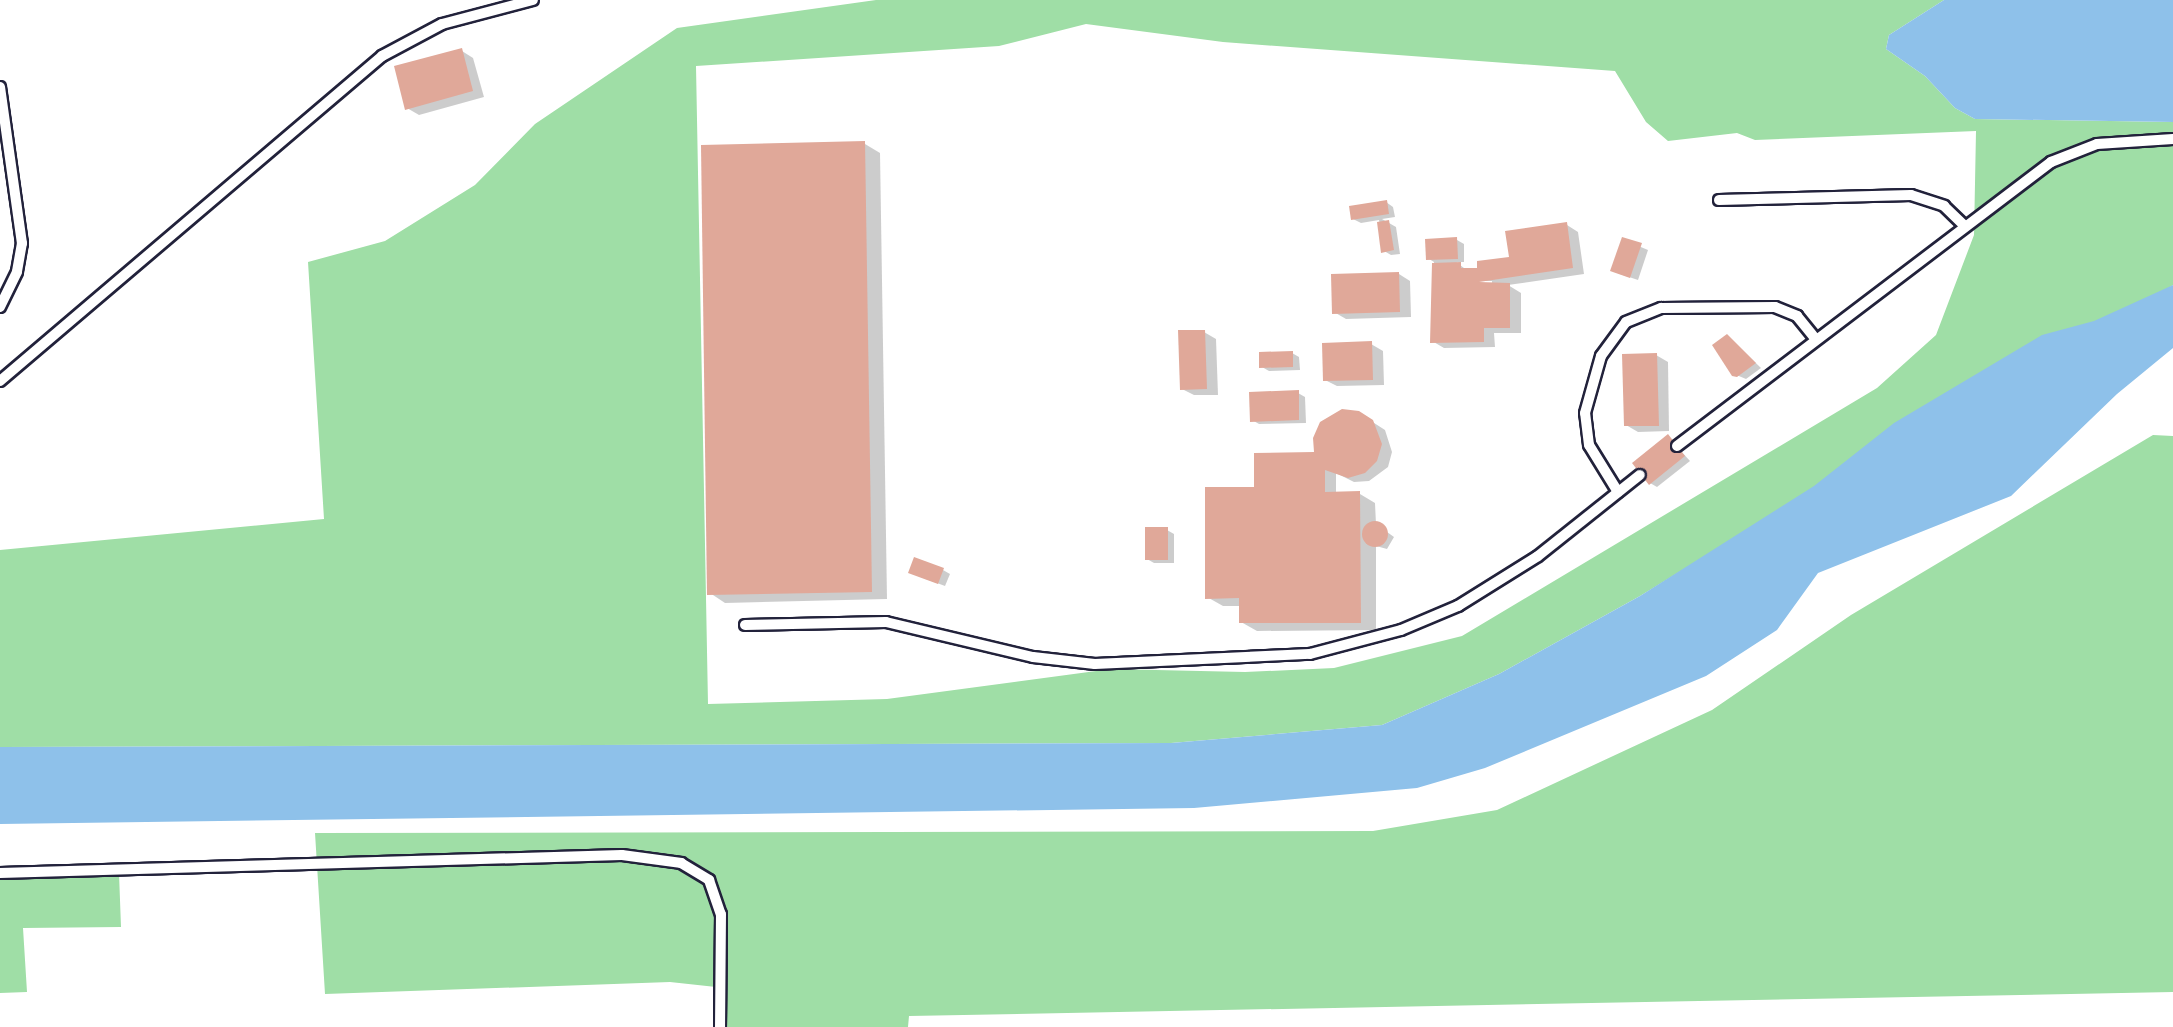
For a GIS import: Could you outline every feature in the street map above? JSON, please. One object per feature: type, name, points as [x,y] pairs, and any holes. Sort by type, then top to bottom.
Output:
[{"type":"lane","points":[[0,381],[382,56],[442,24],[533,0]]},
{"type":"lane","points":[[0,87],[22,244],[17,272],[0,307]]},
{"type":"lane","points":[[1677,446],[1815,338],[2066,154],[2097,144],[2173,139]]},
{"type":"lane","points":[[1719,200],[1912,195],[1944,206],[1965,226]]},
{"type":"lane","points":[[1618,492],[1589,446],[1585,413],[1601,356],[1626,322],[1661,308],[1775,307],[1797,316],[1815,338]]},
{"type":"lane","points":[[746,625],[886,622],[1033,657],[1094,664],[1310,654],[1386,635],[1458,606],[1525,565],[1640,474]]},
{"type":"lane","points":[[0,873],[622,855],[681,863],[709,880],[722,914],[720,1027]]},
{"type":"green space","points":[[876,0],[1944,0],[1889,35],[1886,49],[1925,76],[1955,108],[1975,119],[2173,122],[2173,285],[2123,317],[1940,412],[1640,596],[1499,674],[1382,725],[1171,743],[0,747],[0,550],[324,519],[308,262],[385,241],[475,185],[535,124],[677,28]],"holes":[[[1086,24],[1223,42],[1615,71],[1646,122],[1668,141],[1737,133],[1755,140],[1976,131],[1974,235],[1936,335],[1877,388],[1462,636],[1334,668],[1245,672],[1111,669],[887,699],[708,704],[696,66],[999,46]]]},
{"type":"green space","points":[[2153,435],[2173,436],[2173,992],[909,1016],[908,1027],[717,1027],[716,987],[670,982],[325,994],[315,833],[1373,831],[1497,810],[1712,710],[1851,615]]},
{"type":"green space","points":[[119,873],[121,927],[23,928],[27,992],[0,993],[0,875]]},
{"type":"water","points":[[1944,0],[2173,0],[2173,122],[1975,119],[1955,108],[1925,76],[1886,49],[1889,35]]},
{"type":"water","points":[[2173,285],[2173,348],[2117,394],[2011,496],[1818,573],[1777,630],[1706,676],[1485,768],[1417,788],[1194,808],[0,824],[0,747],[1171,743],[1382,725],[1499,674],[1640,596],[1814,486],[1894,423],[2042,335],[2094,321]]},
{"type":"building","points":[[462,48],[473,91],[405,110],[394,66]]},
{"type":"building","points":[[865,141],[872,592],[707,595],[701,145]]},
{"type":"building","points":[[1387,200],[1389,214],[1351,220],[1349,206]]},
{"type":"building","points":[[1389,220],[1394,250],[1381,253],[1377,222]]},
{"type":"building","points":[[1567,222],[1573,268],[1479,282],[1510,283],[1510,328],[1484,328],[1484,342],[1430,343],[1432,263],[1461,262],[1461,268],[1477,268],[1477,261],[1509,257],[1505,231]]},
{"type":"building","points":[[1457,237],[1458,259],[1426,260],[1425,239]]},
{"type":"building","points":[[1622,237],[1642,243],[1630,278],[1610,271]]},
{"type":"building","points":[[1399,272],[1400,312],[1332,314],[1331,274]]},
{"type":"building","points":[[1178,330],[1205,330],[1207,389],[1180,390]]},
{"type":"building","points":[[1727,334],[1756,363],[1737,377],[1732,376],[1712,345]]},
{"type":"building","points":[[1372,341],[1373,380],[1323,381],[1322,343]]},
{"type":"building","points":[[1293,351],[1293,367],[1259,368],[1259,352]]},
{"type":"building","points":[[1657,353],[1659,426],[1624,426],[1622,354]]},
{"type":"building","points":[[1299,390],[1299,420],[1250,422],[1249,392]]},
{"type":"building","points":[[1342,409],[1359,411],[1373,420],[1382,444],[1377,461],[1365,473],[1348,478],[1325,470],[1325,492],[1360,491],[1361,623],[1239,623],[1239,598],[1205,599],[1205,487],[1254,487],[1254,453],[1314,452],[1313,438],[1320,422]]},
{"type":"building","points":[[1668,434],[1685,456],[1649,485],[1632,463]]},
{"type":"building","points":[[1375,521],[1384,525],[1388,534],[1384,543],[1375,547],[1366,543],[1362,534],[1366,525]]},
{"type":"building","points":[[1145,527],[1168,527],[1168,560],[1145,560]]},
{"type":"building","points":[[914,557],[944,568],[938,584],[908,573]]}]
